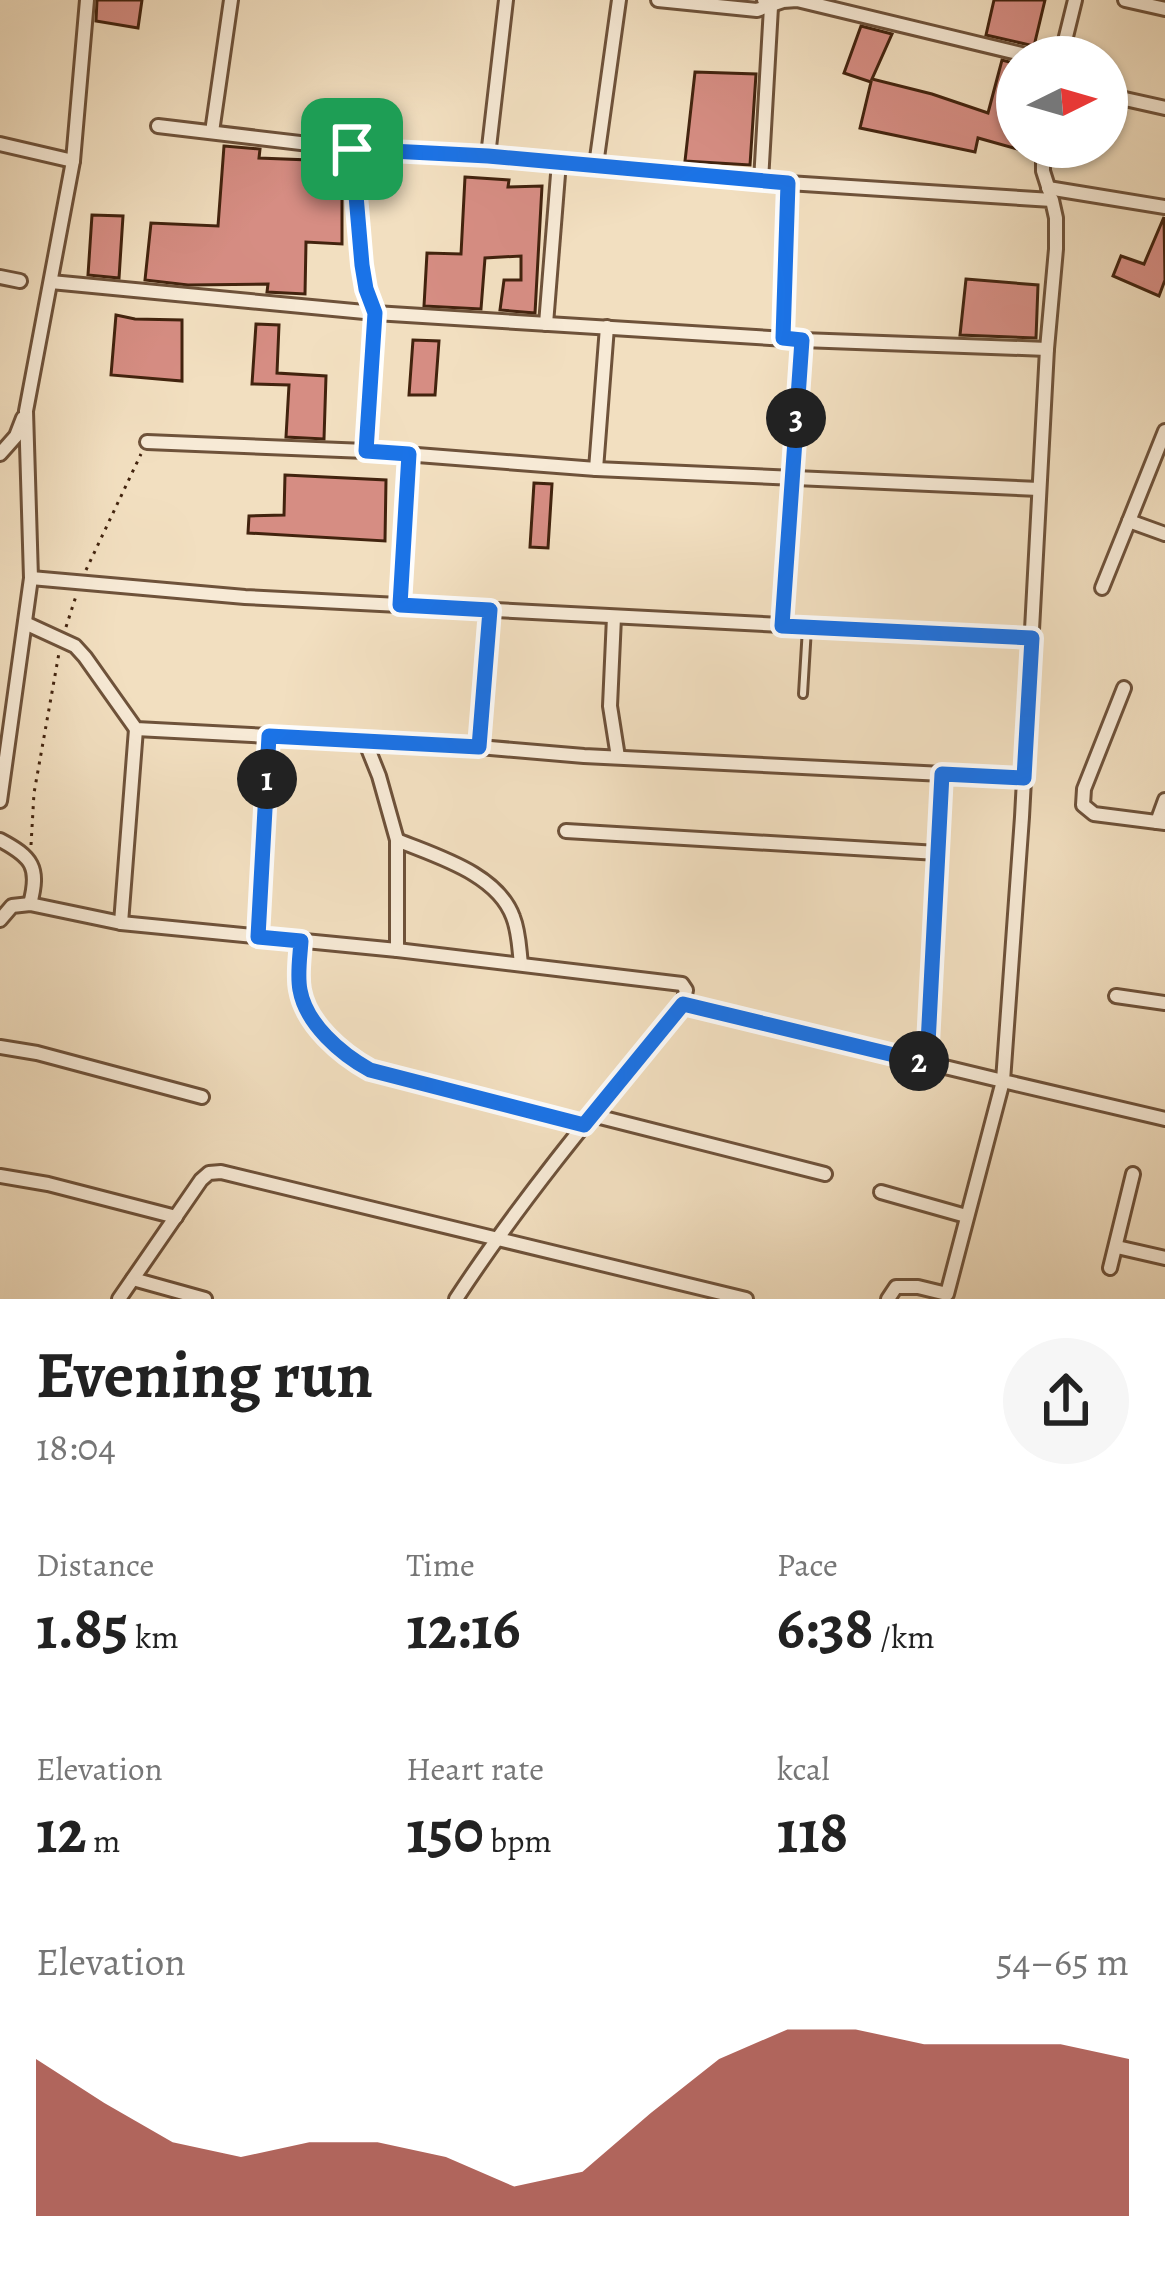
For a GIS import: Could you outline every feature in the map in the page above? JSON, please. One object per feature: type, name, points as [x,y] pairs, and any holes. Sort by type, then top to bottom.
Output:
[{"type":"street","points":[[0,454],[16,436],[26,411],[51,282],[73,161],[87,0]]},
{"type":"street","points":[[212,132],[231,0]]},
{"type":"street","points":[[488,156],[506,0]]},
{"type":"street","points":[[596,165],[619,0]]},
{"type":"street","points":[[658,0],[757,10],[767,3],[797,1],[996,48]]},
{"type":"street","points":[[1066,36],[1075,0]]},
{"type":"street","points":[[1125,0],[1165,9]]},
{"type":"street","points":[[761,181],[767,3]]},
{"type":"street","points":[[1128,99],[1165,108]]},
{"type":"street","points":[[158,126],[352,149],[788,183],[1050,194],[1165,207]]},
{"type":"street","points":[[0,144],[73,161]]},
{"type":"street","points":[[352,149],[362,265],[375,313],[366,451]]},
{"type":"street","points":[[546,324],[559,163]]},
{"type":"street","points":[[888,1299],[892,1290],[904,1286],[952,1296],[965,1216],[1003,1081],[1055,249],[1056,218],[1043,168]]},
{"type":"street","points":[[783,338],[788,183]]},
{"type":"street","points":[[0,277],[20,281]]},
{"type":"street","points":[[51,282],[375,313],[802,340],[1047,349]]},
{"type":"street","points":[[596,469],[607,327]]},
{"type":"street","points":[[782,626],[802,340]]},
{"type":"street","points":[[0,801],[31,578],[26,411]]},
{"type":"street","points":[[1102,588],[1165,431]]},
{"type":"street","points":[[147,442],[1039,489]]},
{"type":"street","points":[[400,605],[409,454]]},
{"type":"street","points":[[1130,521],[1165,534]]},
{"type":"street","points":[[31,578],[245,597],[1032,638]]},
{"type":"street","points":[[479,747],[490,610]]},
{"type":"street","points":[[614,617],[610,706],[618,758]]},
{"type":"street","points":[[25,623],[75,646],[136,728],[121,922]]},
{"type":"street","points":[[1124,688],[1084,789],[1083,805],[1094,814],[1161,823],[1165,800]]},
{"type":"street","points":[[136,728],[1024,778]]},
{"type":"street","points":[[258,937],[269,736]]},
{"type":"street","points":[[364,741],[397,840],[397,950]]},
{"type":"street","points":[[927,1063],[942,774]]},
{"type":"street","points":[[566,831],[938,853]]},
{"type":"street","points":[[0,840],[30,861],[35,873],[30,904]]},
{"type":"street","points":[[397,840],[458,866],[502,896],[518,931],[521,964]]},
{"type":"street","points":[[0,920],[12,906],[30,904],[121,922],[682,984],[686,990],[683,1004],[496,1238],[456,1299]]},
{"type":"street","points":[[301,941],[299,986],[304,1005],[314,1022],[370,1070],[825,1174]]},
{"type":"street","points":[[1116,996],[1165,1003]]},
{"type":"street","points":[[683,1004],[1165,1118]]},
{"type":"street","points":[[0,1047],[202,1097]]},
{"type":"street","points":[[119,1299],[201,1180],[221,1172],[746,1299]]},
{"type":"street","points":[[1110,1268],[1133,1174]]},
{"type":"street","points":[[0,1176],[176,1217]]},
{"type":"street","points":[[880,1192],[965,1216]]},
{"type":"street","points":[[1117,1247],[1165,1258]]},
{"type":"street","points":[[133,1279],[206,1299]]},
{"type":"lane","points":[[803,694],[807,628]]},
{"type":"building","points":[[97,0],[142,0],[138,28],[96,21]]},
{"type":"building","points":[[994,0],[1045,0],[1036,36],[986,35]]},
{"type":"building","points":[[861,26],[892,34],[872,79],[988,113],[996,83],[996,143],[978,138],[975,152],[860,128],[871,82],[844,73]]},
{"type":"building","points":[[695,72],[756,74],[750,165],[685,161]]},
{"type":"building","points":[[224,146],[260,149],[259,158],[309,160],[309,168],[342,170],[342,244],[306,242],[305,294],[267,292],[268,284],[145,280],[151,223],[218,226]]},
{"type":"building","points":[[465,177],[509,180],[508,187],[542,186],[535,313],[500,310],[504,280],[521,280],[521,256],[485,258],[481,309],[424,306],[427,253],[461,254]]},
{"type":"building","points":[[92,215],[123,216],[119,278],[88,275]]},
{"type":"building","points":[[1164,217],[1165,280],[1159,296],[1113,276],[1121,256],[1144,264]]},
{"type":"building","points":[[966,279],[1038,285],[1036,338],[960,335]]},
{"type":"building","points":[[116,315],[182,320],[182,381],[111,375]]},
{"type":"building","points":[[256,324],[279,325],[277,373],[326,376],[324,439],[286,437],[289,385],[252,384]]},
{"type":"building","points":[[413,340],[439,341],[435,395],[409,395]]},
{"type":"building","points":[[285,475],[386,480],[385,541],[248,533],[249,516],[284,515]]},
{"type":"building","points":[[534,483],[552,484],[548,548],[530,547]]},
{"type":"route","points":[[352,149],[788,183],[783,338],[802,340],[782,626],[1032,638],[1024,778],[942,774],[927,1063],[683,1004],[584,1125],[358,1064],[314,1022],[304,1005],[299,986],[301,941],[258,937],[269,736],[479,747],[490,610],[400,605],[409,454],[366,451],[375,313],[362,265],[352,149]]}]
